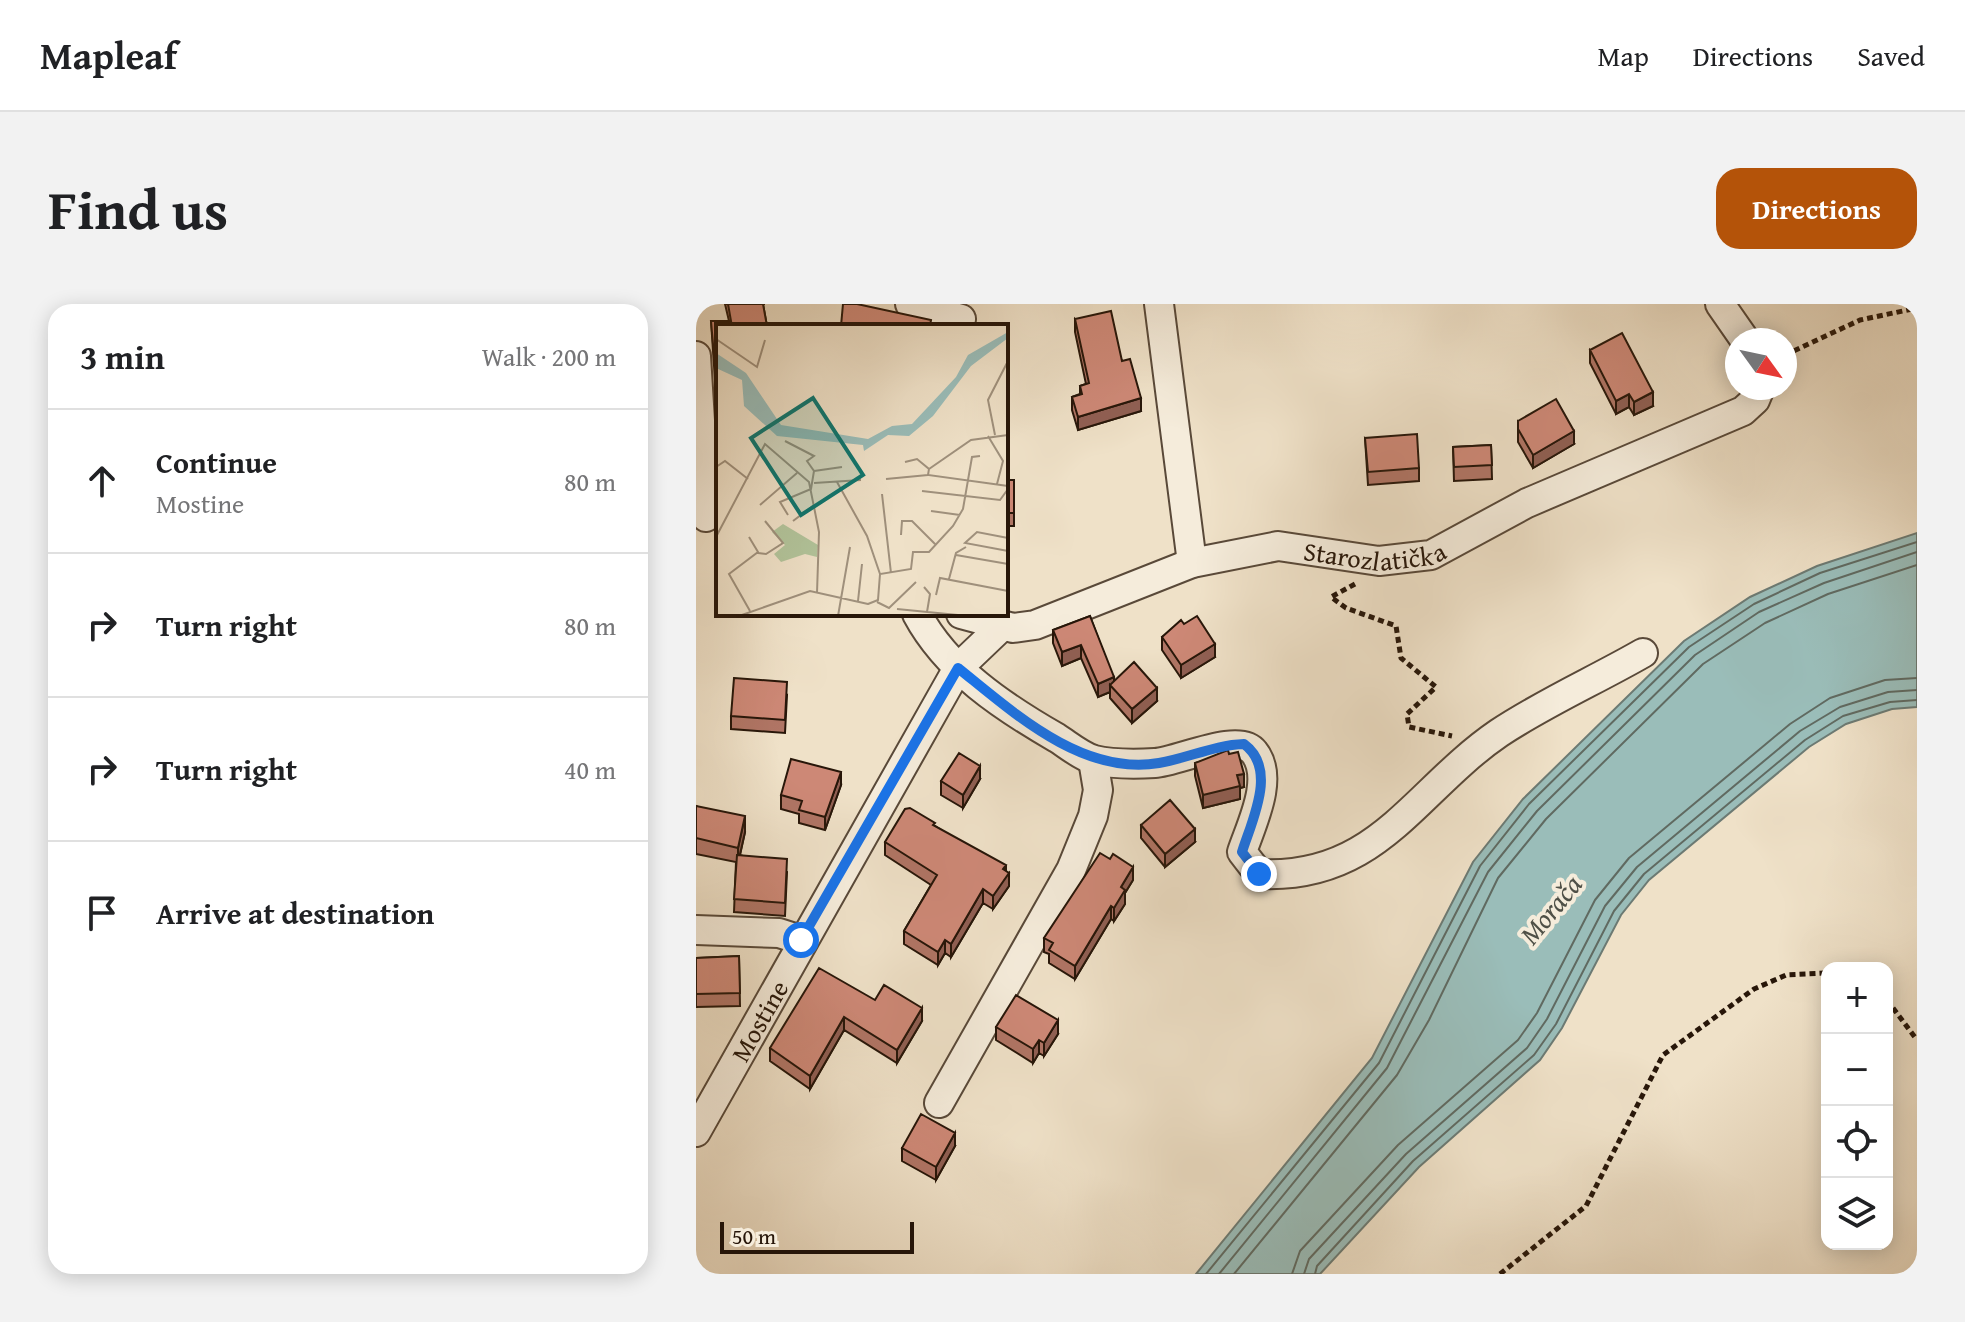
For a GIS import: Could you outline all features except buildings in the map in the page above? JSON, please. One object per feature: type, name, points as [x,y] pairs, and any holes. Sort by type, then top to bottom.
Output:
[{"type":"street","points":[[910,304],[962,316]]},
{"type":"street","points":[[1159,304],[1192,563]]},
{"type":"street","points":[[1720,304],[1737,328]]},
{"type":"street","points":[[696,356],[707,517]]},
{"type":"street","name":"Starozlatička","points":[[967,616],[1001,627],[1035,625],[1192,563],[1278,546],[1379,561],[1431,555],[1527,503],[1743,411],[1755,400]]},
{"type":"street","points":[[918,616],[927,633],[958,668],[1013,712],[1093,760],[1157,763],[1244,744],[1255,752],[1261,772],[1261,792],[1242,852],[1259,874],[1293,876],[1331,865],[1373,845],[1488,742],[1643,653]]},
{"type":"street","name":"Mostine","points":[[696,1132],[801,940],[958,668],[1001,627]]},
{"type":"street","points":[[939,1103],[1071,870],[1093,816],[1098,790],[1093,760]]},
{"type":"street","points":[[696,930],[779,933],[801,940]]},
{"type":"path","points":[[1797,349],[1860,320],[1917,308]]},
{"type":"path","points":[[1360,581],[1331,597],[1346,608],[1396,626],[1401,658],[1436,687],[1407,714],[1409,727],[1488,742]]},
{"type":"path","points":[[1500,1274],[1586,1206],[1663,1055],[1754,989],[1786,975],[1821,973]]},
{"type":"path","points":[[1893,1008],[1917,1040]]},
{"type":"water","name":"Morača","points":[[1917,533],[1917,707],[1892,709],[1846,724],[1809,747],[1649,880],[1621,915],[1562,1028],[1540,1060],[1419,1167],[1320,1274],[1196,1274],[1372,1058],[1473,862],[1523,799],[1684,641],[1750,597],[1817,566]]},
{"type":"route","points":[[801,940],[958,668],[1013,712],[1093,760],[1157,763],[1244,744],[1255,752],[1261,772],[1261,792],[1242,852],[1259,874]]}]
